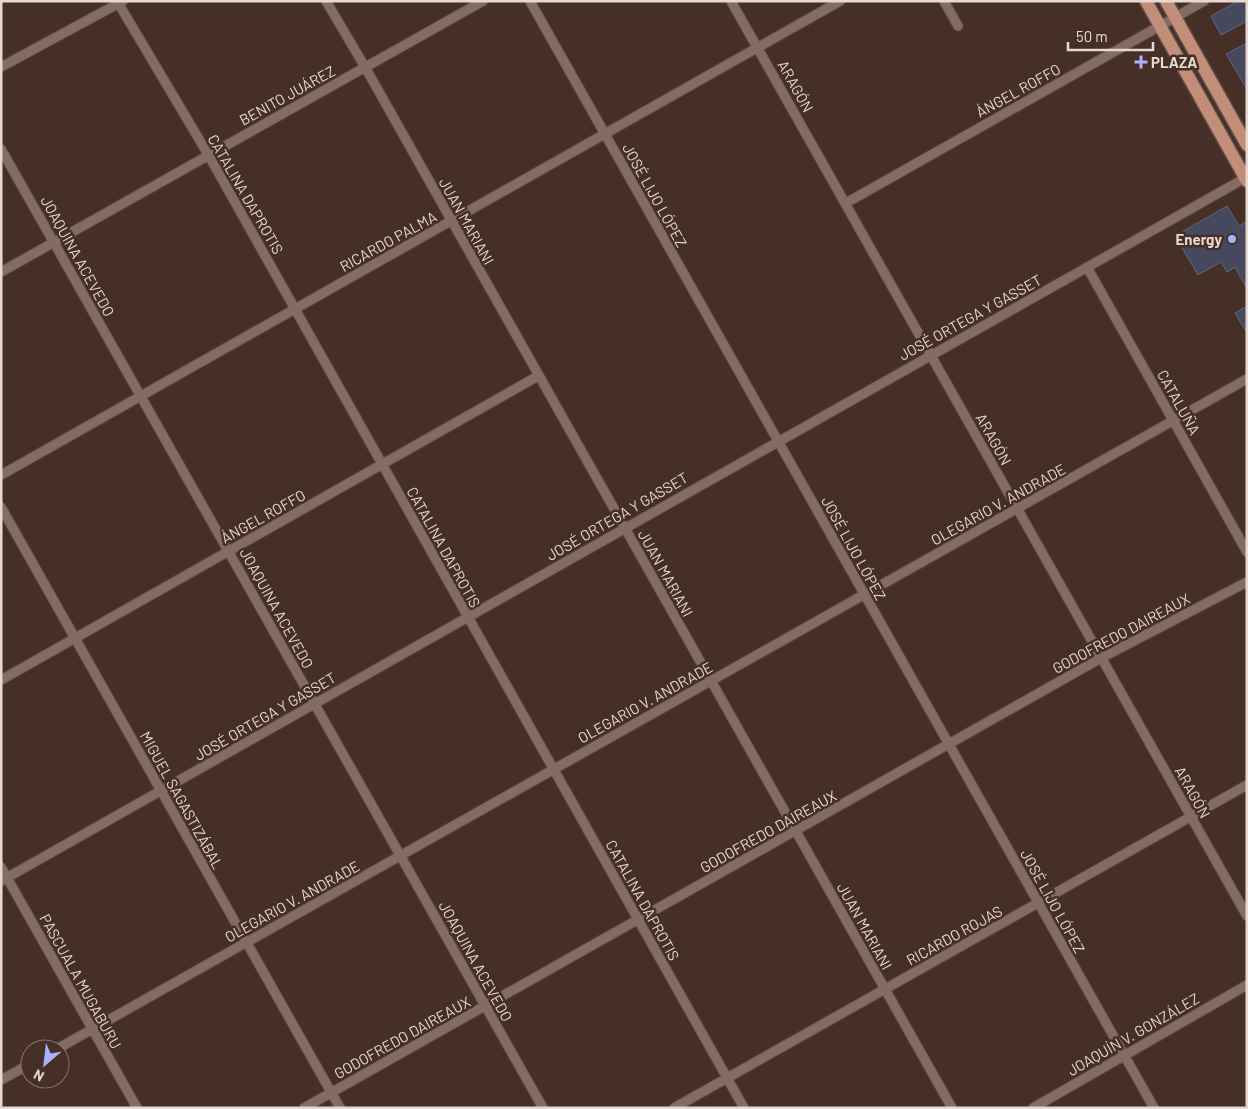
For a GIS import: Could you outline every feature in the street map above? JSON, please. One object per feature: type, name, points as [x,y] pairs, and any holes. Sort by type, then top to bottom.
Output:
[{"type":"main road","points":[[1146,1],[1246,178]]},
{"type":"main road","points":[[1166,1],[1247,144]]},
{"type":"street","name":"JUAN MARIANI","points":[[326,1],[366,67],[538,376],[952,1108]]},
{"type":"street","name":"BENITO JUÁREZ","points":[[1,272],[483,1]]},
{"type":"street","name":"JOSÉ LIJO LÓPEZ","points":[[530,1],[1154,1108]]},
{"type":"street","name":"ARAGÓN","points":[[731,1],[1247,916]]},
{"type":"street","name":"RICARDO PALMA","points":[[1,475],[840,1]]},
{"type":"street","points":[[944,1],[958,26]]},
{"type":"street","name":"ÁNGEL ROFFO","points":[[846,203],[1204,1]]},
{"type":"street","points":[[1,67],[120,2]]},
{"type":"street","name":"CATALINA DAPROTIS","points":[[120,2],[209,156],[744,1108]]},
{"type":"street","name":"JOAQUINA ACEVEDO","points":[[1,149],[543,1108]]},
{"type":"street","name":"JOSÉ ORTEGA Y GASSET","points":[[4,879],[931,354],[1246,178]]},
{"type":"street","name":"CATALUÑA","points":[[1087,266],[1247,552]]},
{"type":"street","name":"ÁNGEL ROFFO","points":[[1,680],[538,376]]},
{"type":"street","name":"OLEGARIO V. ANDRADE","points":[[70,1042],[1247,379]]},
{"type":"street","name":"MIGUEL SAGASTIZÁBAL","points":[[1,506],[340,1108]]},
{"type":"street","name":"GODOFREDO DAIREAUX","points":[[304,1108],[1102,658],[1247,582]]},
{"type":"street","name":"RICARDO ROJAS","points":[[674,1108],[1247,785]]},
{"type":"street","name":"PASCUALA MUGABURU","points":[[1,867],[4,879],[137,1108]]},
{"type":"street","name":"JOAQUÍN V. GONZÁLEZ","points":[[1033,1108],[1247,985]]},
{"type":"street","points":[[1,1080],[20,1070]]},
{"type":"building","points":[[1238,1],[1247,1],[1247,21],[1221,35],[1211,16]]},
{"type":"building","points":[[1247,43],[1247,89],[1226,54]]},
{"type":"building","points":[[1227,206],[1239,226],[1247,221],[1247,289],[1235,267],[1227,272],[1221,262],[1198,275],[1175,236]]},
{"type":"building","points":[[1247,306],[1247,333],[1235,313]]},
{"type":"place","name":"PLAZA","points":[[1141,62]]},
{"type":"place","name":"Energy","points":[[1232,239]]}]
